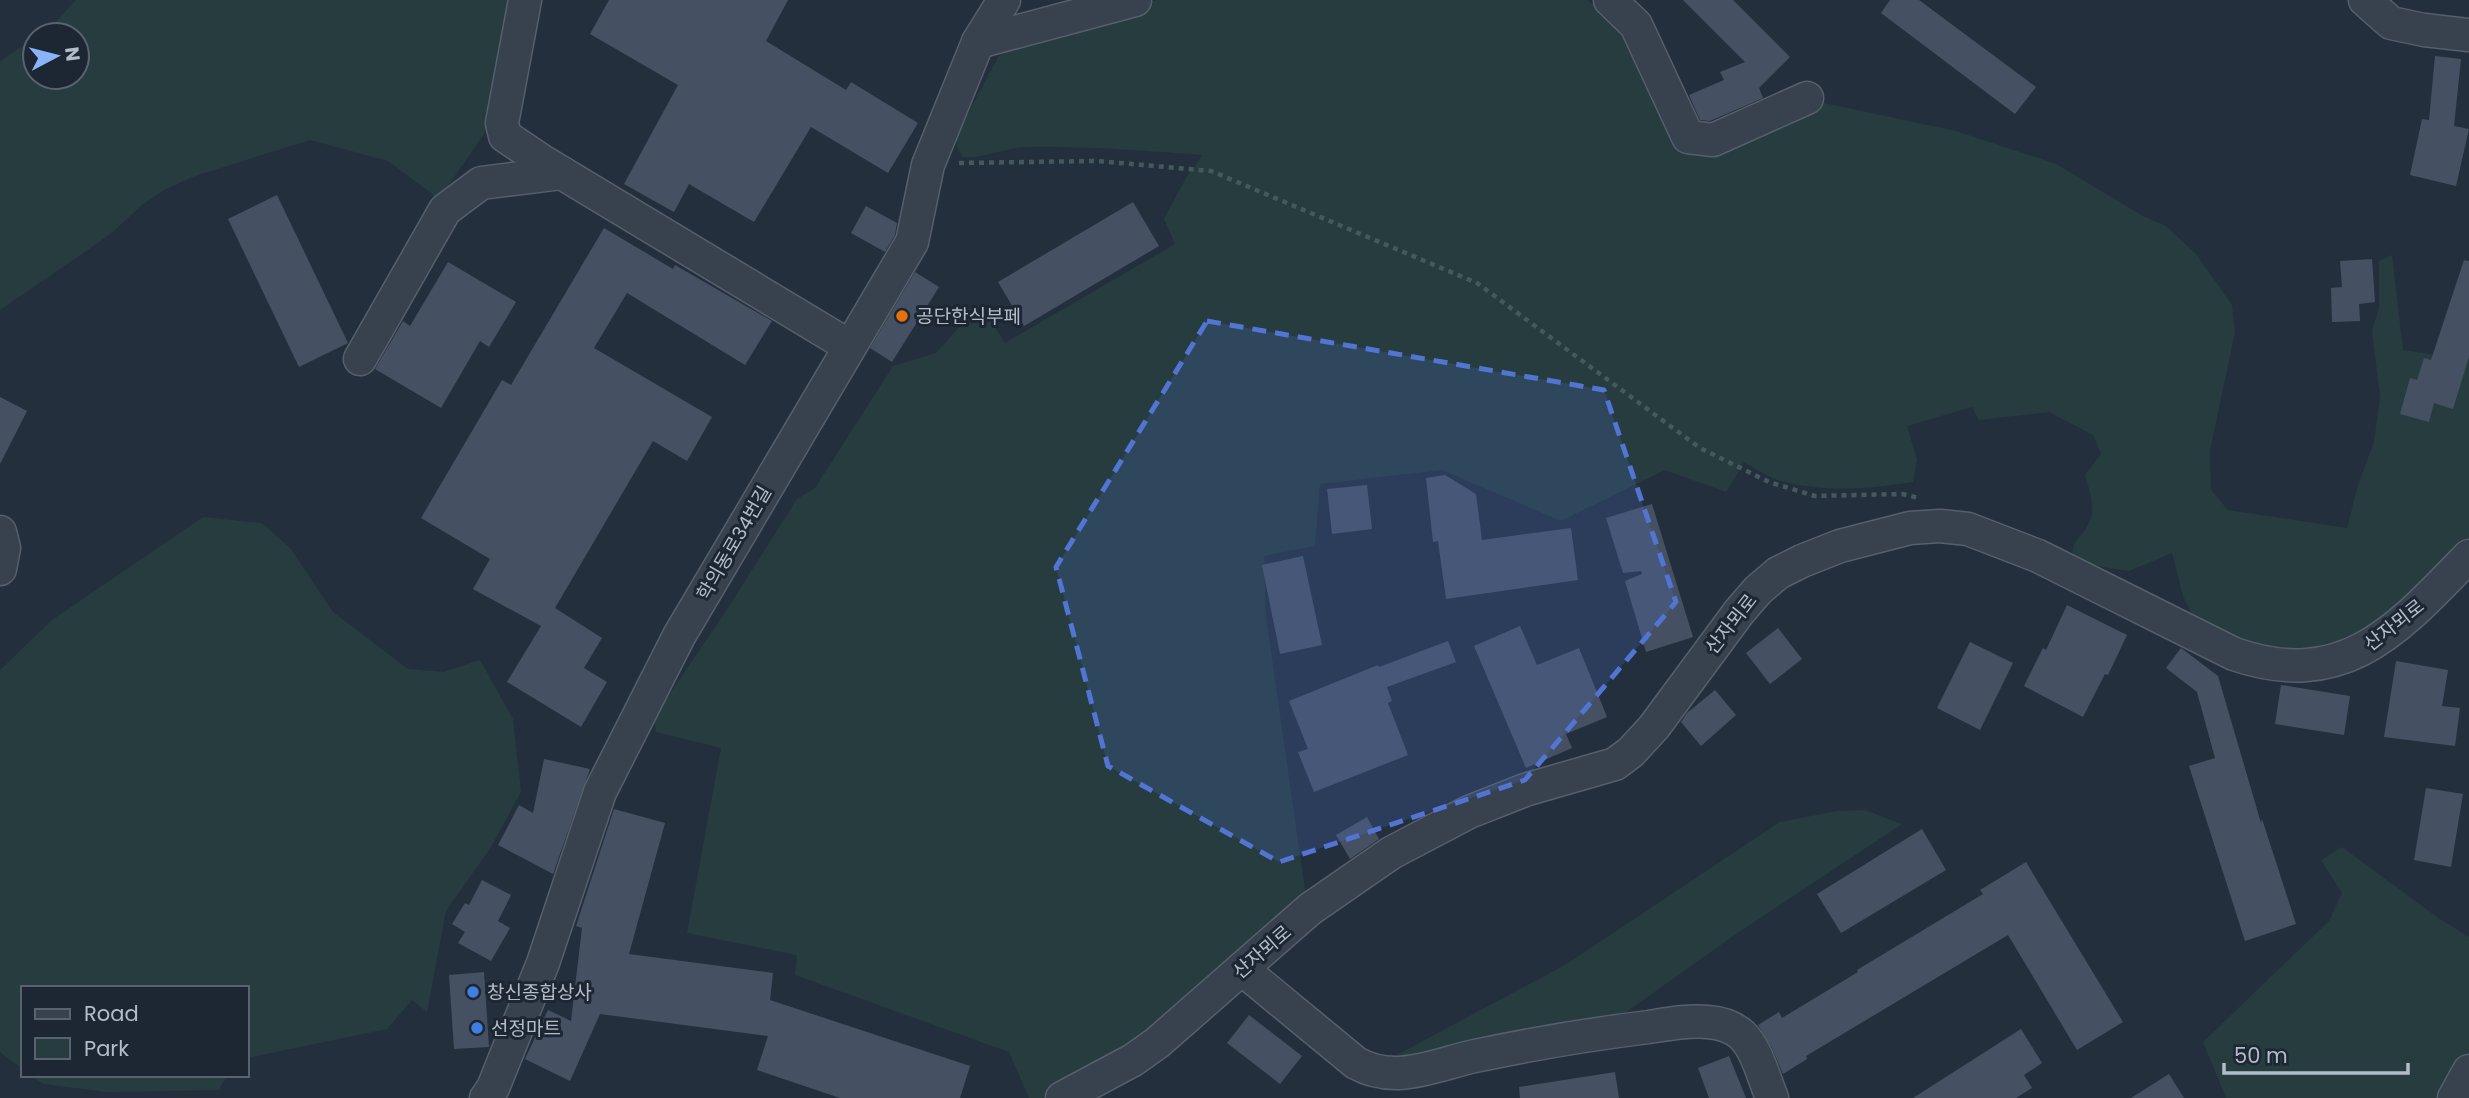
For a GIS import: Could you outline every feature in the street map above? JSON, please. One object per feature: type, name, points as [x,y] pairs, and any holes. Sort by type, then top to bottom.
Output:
[{"type":"street","points":[[525,0],[502,123],[505,136],[849,345]]},
{"type":"street","name":"학의동로34번길","points":[[486,1098],[493,1088],[543,963],[600,792],[679,636],[912,242],[928,165],[978,42],[1004,0]]},
{"type":"street","points":[[978,42],[1135,0]]},
{"type":"street","points":[[1610,0],[1636,25],[1688,137],[1713,140],[1807,98]]},
{"type":"street","points":[[2365,0],[2391,23],[2469,35]]},
{"type":"street","points":[[360,359],[444,210],[481,183],[562,173]]},
{"type":"street","name":"산자뫼로","points":[[1062,1098],[1149,1049],[1310,909],[1391,853],[1469,812],[1525,790],[1615,764],[1631,752],[1654,727],[1758,590],[1778,573],[1840,546],[1910,528],[1940,526],[1968,529],[2038,556],[2234,654],[2284,665],[2331,662],[2353,655],[2379,640],[2421,606],[2469,556]]},
{"type":"street","points":[[0,532],[4,548],[0,569]]},
{"type":"street","points":[[1242,969],[1356,1063],[1370,1071],[1409,1073],[1556,1041],[1705,1021],[1732,1028],[1744,1037],[1772,1098]]},
{"type":"street","points":[[2454,1098],[2469,1071]]},
{"type":"path","points":[[928,165],[1097,161],[1211,171],[1477,282],[1700,449],[1757,477],[1815,496],[1902,494],[1922,499],[1933,510],[1940,526]]},
{"type":"highlighted area","points":[[1207,321],[1604,390],[1676,602],[1525,780],[1279,862],[1108,766],[1056,567]]},
{"type":"green space","points":[[76,0],[510,0],[493,121],[439,199],[388,161],[310,140],[195,176],[164,190],[92,247],[0,310],[0,61],[21,47],[21,91],[91,91],[91,21],[56,21]]},
{"type":"green space","points":[[1157,0],[1587,0],[1610,17],[1708,152],[1824,103],[1956,131],[2056,164],[2143,216],[2166,226],[2196,254],[2232,305],[2235,332],[2210,451],[2211,490],[2228,510],[2347,528],[2358,485],[2374,442],[2380,397],[2372,331],[2379,308],[2379,261],[2392,255],[2403,350],[2469,360],[2469,543],[2347,648],[2256,652],[2211,629],[2193,616],[2183,596],[2172,553],[2129,571],[2072,562],[2075,543],[2092,515],[2085,475],[2101,454],[2093,435],[2049,412],[1979,420],[1972,407],[1907,426],[1917,460],[1913,482],[1862,488],[1811,487],[1778,480],[1744,462],[1726,492],[1665,470],[1561,521],[1442,470],[1320,484],[1315,546],[1264,556],[1266,616],[1305,890],[1312,894],[1136,1049],[1042,1098],[1029,1098],[1009,1052],[795,975],[797,955],[687,933],[721,748],[656,732],[654,717],[797,499],[815,488],[893,366],[936,353],[980,304],[1005,343],[1175,244],[1164,219],[1186,178],[1203,155],[1028,147],[963,157],[957,148],[957,133],[999,56],[1038,34]]},
{"type":"green space","points":[[203,517],[262,523],[291,549],[333,612],[408,669],[444,672],[480,660],[513,719],[521,792],[491,847],[446,911],[427,1012],[412,1000],[387,1029],[248,1058],[248,986],[21,986],[21,1068],[3,1055],[0,1051],[0,670],[52,620]]},
{"type":"green space","points":[[1865,810],[1902,824],[1736,934],[1625,1013],[1589,1023],[1391,1058],[1565,965],[1780,822],[1837,811]]},
{"type":"green space","points":[[2342,847],[2437,917],[2469,937],[2469,1098],[2226,1098],[2203,1042],[2329,921],[2342,893],[2321,860]]},
{"type":"green space","points":[[34,1077],[226,1077],[219,1090],[107,1092],[43,1084]]},
{"type":"building","points":[[609,0],[788,0],[766,41],[846,90],[851,82],[918,123],[888,173],[811,127],[754,222],[689,184],[674,212],[624,184],[678,85],[590,34]]},
{"type":"building","points":[[1683,0],[1733,0],[1790,57],[1759,88],[1763,98],[1710,121],[1700,120],[1689,95],[1724,80],[1720,72],[1745,62]]},
{"type":"building","points":[[1890,0],[1919,0],[2036,87],[2015,114],[1881,13]]},
{"type":"building","points":[[2435,56],[2461,59],[2454,126],[2469,129],[2456,186],[2410,175],[2422,119],[2429,120]]},
{"type":"building","points":[[277,195],[348,343],[299,367],[228,219]]},
{"type":"building","points":[[1133,202],[1159,246],[1024,326],[998,282]]},
{"type":"building","points":[[866,206],[897,223],[895,235],[885,252],[851,233]]},
{"type":"building","points":[[604,228],[673,269],[675,265],[772,321],[745,365],[627,293],[594,348],[712,417],[687,461],[653,441],[555,608],[602,638],[584,668],[607,682],[581,727],[507,682],[541,626],[473,589],[490,559],[421,518],[502,380],[511,385]]},
{"type":"building","points":[[2372,259],[2375,302],[2359,304],[2360,321],[2332,322],[2331,288],[2342,287],[2340,261]]},
{"type":"building","points":[[2464,260],[2469,261],[2469,357],[2453,409],[2434,403],[2429,422],[2400,414],[2410,378],[2417,380],[2424,358],[2431,360]]},
{"type":"building","points":[[448,262],[516,302],[489,347],[480,341],[441,408],[375,369],[403,321],[410,326]]},
{"type":"building","name":"공단한식부페","points":[[915,272],[939,287],[892,362],[870,348]]},
{"type":"building","points":[[0,397],[27,411],[0,464]]},
{"type":"building","points":[[1445,475],[1476,494],[1482,540],[1571,528],[1578,580],[1446,599],[1438,541],[1433,542],[1426,478]]},
{"type":"building","points":[[1367,485],[1372,529],[1332,534],[1327,489]]},
{"type":"building","points":[[1652,504],[1693,637],[1646,652],[1625,581],[1642,574],[1641,571],[1623,573],[1606,518]]},
{"type":"building","points":[[1303,556],[1322,645],[1280,654],[1262,565]]},
{"type":"building","points":[[2067,605],[2127,635],[2108,675],[2105,674],[2083,717],[2024,686],[2043,648],[2046,650]]},
{"type":"building","points":[[1520,626],[1537,665],[1579,648],[1607,717],[1566,734],[1572,748],[1526,768],[1474,646]]},
{"type":"building","points":[[1778,628],[1802,659],[1770,684],[1746,653]]},
{"type":"building","points":[[1448,641],[1456,662],[1387,687],[1392,701],[1388,703],[1408,755],[1314,792],[1298,752],[1308,749],[1289,701],[1378,665],[1379,667]]},
{"type":"building","points":[[1970,642],[2013,663],[1980,730],[1937,708]]},
{"type":"building","points":[[2181,648],[2218,676],[2261,823],[2262,819],[2296,924],[2245,941],[2189,766],[2215,758],[2197,692],[2166,668]]},
{"type":"building","points":[[2396,661],[2448,670],[2442,706],[2460,708],[2455,746],[2384,737]]},
{"type":"building","points":[[2281,685],[2350,696],[2344,735],[2275,724]]},
{"type":"building","points":[[1715,690],[1736,715],[1701,746],[1681,722],[1687,713]]},
{"type":"building","points":[[544,759],[590,769],[553,874],[498,845],[519,805],[533,813]]},
{"type":"building","points":[[2426,788],[2463,794],[2451,867],[2414,860]]},
{"type":"building","points":[[614,809],[665,823],[629,954],[773,973],[770,1000],[970,1066],[960,1098],[840,1098],[757,1070],[768,1036],[600,1014],[570,1081],[525,1059],[548,1010],[571,1021],[582,928],[576,926]]},
{"type":"building","points":[[1367,817],[1379,839],[1350,859],[1336,835]]},
{"type":"building","points":[[1922,829],[1946,870],[1841,933],[1817,894]]},
{"type":"building","points":[[2026,862],[2123,1022],[2077,1050],[2008,935],[1806,1056],[1807,1059],[1783,1074],[1758,1025],[1779,1012],[1782,1018],[1858,972],[1857,970],[1983,894],[1980,890]]},
{"type":"building","points":[[482,880],[511,895],[498,921],[510,928],[491,961],[458,943],[465,932],[452,924],[465,903],[469,905]]},
{"type":"building","points":[[484,972],[489,1047],[454,1049],[449,975]]},
{"type":"building","points":[[1249,1015],[1302,1056],[1280,1084],[1227,1043]]},
{"type":"building","points":[[2021,1029],[2042,1063],[2024,1075],[2032,1088],[2016,1098],[1913,1098]]},
{"type":"building","points":[[1729,1056],[1746,1098],[1709,1098],[1698,1068]]},
{"type":"building","points":[[1615,1072],[1619,1098],[1520,1098],[1519,1087]]},
{"type":"building","points":[[2169,1074],[2184,1098],[2131,1098]]},
{"type":"place","name":"공단한식부페","points":[[902,316]]},
{"type":"place","name":"창신종합상사","points":[[473,992]]},
{"type":"place","name":"선정마트","points":[[477,1028]]}]
